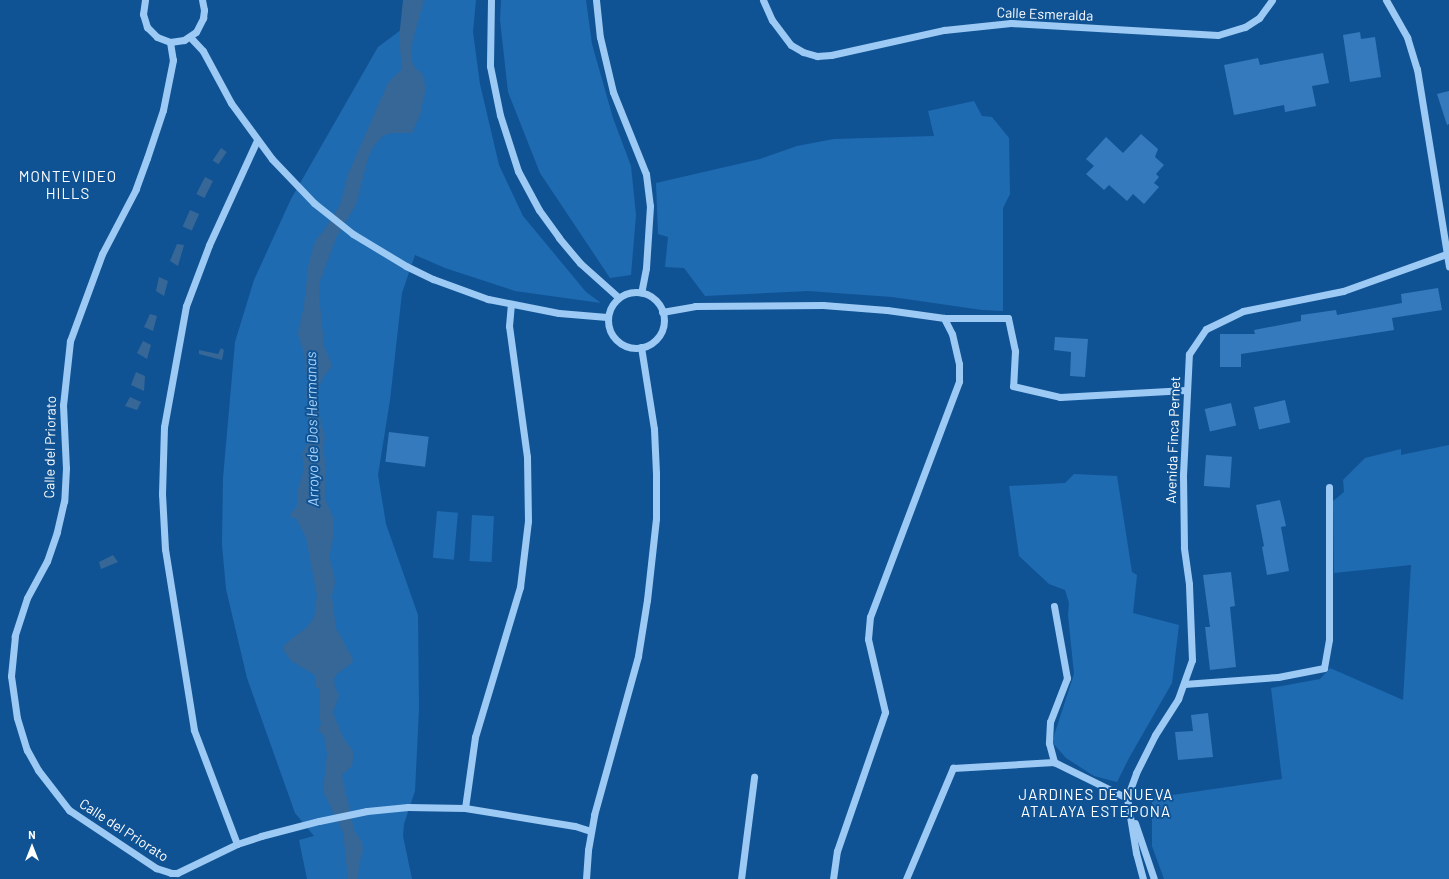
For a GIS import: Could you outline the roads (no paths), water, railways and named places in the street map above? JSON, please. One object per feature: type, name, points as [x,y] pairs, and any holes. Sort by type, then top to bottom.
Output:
[{"type":"street","points":[[145,0],[143,14],[147,27],[157,37],[170,42],[177,42],[190,37],[201,25],[204,10],[202,0]]},
{"type":"street","points":[[491,0],[490,66],[500,115],[518,170],[539,210],[559,238],[580,263],[619,298]]},
{"type":"street","points":[[596,0],[600,36],[613,92],[646,174],[650,206],[646,268],[641,293]]},
{"type":"street","name":"Calle Esmeralda","points":[[763,0],[772,20],[791,45],[803,52],[817,56],[831,55],[944,30],[1011,23],[1218,35],[1245,27],[1259,18],[1272,0]]},
{"type":"street","points":[[1386,0],[1407,37],[1417,70],[1449,266]]},
{"type":"street","points":[[190,37],[203,51],[231,103],[257,140],[314,203],[353,234],[406,266],[433,279],[488,299],[559,313],[607,317]]},
{"type":"street","name":"Calle del Priorato","points":[[170,42],[173,60],[162,110],[147,158],[136,189],[102,254],[70,341],[63,405],[66,468],[64,501],[57,532],[47,561],[27,598],[20,618],[12,656],[11,676],[17,718],[27,750],[38,770],[69,810],[156,868],[174,876],[237,844],[319,820],[367,811],[408,807],[465,808],[560,824],[590,831]]},
{"type":"street","points":[[237,844],[194,730],[165,549],[162,494],[164,427],[173,369],[186,306],[209,245],[257,140]]},
{"type":"street","name":"Avenida Finca Pernet","points":[[1143,879],[1136,853],[1127,798],[1136,773],[1184,684],[1192,660],[1189,584],[1184,547],[1183,475],[1186,390],[1190,354],[1206,329],[1243,311],[1343,291],[1448,253]]},
{"type":"street","points":[[641,293],[652,298],[658,304],[664,321],[659,337],[652,343],[641,347],[627,347],[620,343],[610,330],[607,317],[613,305],[619,298],[627,294],[641,293]]},
{"type":"street","points":[[465,808],[475,737],[520,587],[528,522],[527,457],[509,326],[511,304]]},
{"type":"street","points":[[662,312],[695,306],[823,305],[887,310],[944,318],[1008,318],[1015,351],[1013,386],[1060,397],[1186,390]]},
{"type":"street","points":[[833,879],[836,851],[885,712],[868,639],[870,617],[960,381],[959,364],[952,334],[944,318]]},
{"type":"street","points":[[586,879],[590,831],[638,656],[648,593],[656,518],[654,429],[641,347]]},
{"type":"street","points":[[1184,684],[1278,677],[1324,668],[1329,639],[1329,486]]},
{"type":"street","points":[[1054,606],[1067,678],[1050,722],[1049,743],[1054,762]]},
{"type":"street","points":[[906,879],[953,768],[1054,762],[1127,798],[1147,863],[1154,879]]},
{"type":"street","points":[[741,879],[754,777]]},
{"type":"water","name":"Arroyo de Dos Hermanas","points":[[403,0],[424,0],[411,47],[412,62],[416,69],[422,73],[426,88],[420,115],[412,133],[391,133],[383,136],[374,146],[368,158],[356,205],[337,236],[320,281],[319,295],[324,345],[331,363],[331,368],[321,382],[317,395],[325,438],[323,448],[325,461],[325,498],[334,520],[334,534],[329,557],[335,583],[332,596],[336,628],[353,659],[352,663],[337,674],[334,679],[335,687],[339,695],[333,713],[343,737],[354,752],[352,766],[342,775],[354,830],[362,842],[363,850],[359,865],[358,879],[348,879],[343,832],[323,791],[327,754],[324,736],[318,730],[321,724],[319,715],[320,689],[316,687],[315,675],[291,661],[284,651],[283,646],[307,627],[314,618],[317,595],[306,538],[296,518],[292,518],[290,514],[297,507],[297,493],[304,469],[302,454],[310,437],[307,416],[308,402],[306,397],[307,379],[304,354],[298,334],[304,305],[308,267],[315,241],[325,229],[340,205],[348,174],[388,83],[402,69],[399,38]]},
{"type":"water","points":[[221,148],[227,152],[218,164],[213,160]]},
{"type":"water","points":[[205,177],[213,181],[204,198],[196,194]]},
{"type":"water","points":[[190,210],[199,214],[192,231],[183,226]]},
{"type":"water","points":[[177,244],[184,245],[178,266],[170,261]]},
{"type":"water","points":[[159,277],[168,281],[164,296],[156,291]]},
{"type":"water","points":[[150,314],[157,316],[153,331],[144,327]]},
{"type":"water","points":[[143,341],[151,345],[147,359],[137,353]]},
{"type":"water","points":[[221,348],[224,350],[222,360],[199,354],[199,350],[218,354]]},
{"type":"water","points":[[136,372],[145,376],[144,391],[131,385]]},
{"type":"water","points":[[130,397],[141,402],[137,410],[125,406]]},
{"type":"water","points":[[113,555],[118,562],[101,569],[99,562]]},
{"type":"district","name":"MONTEVIDEO HILLS","points":[[68,184]]},
{"type":"district","name":"JARDINES DE NUEVA ATALAYA ESTEPONA","points":[[1096,802]]}]
